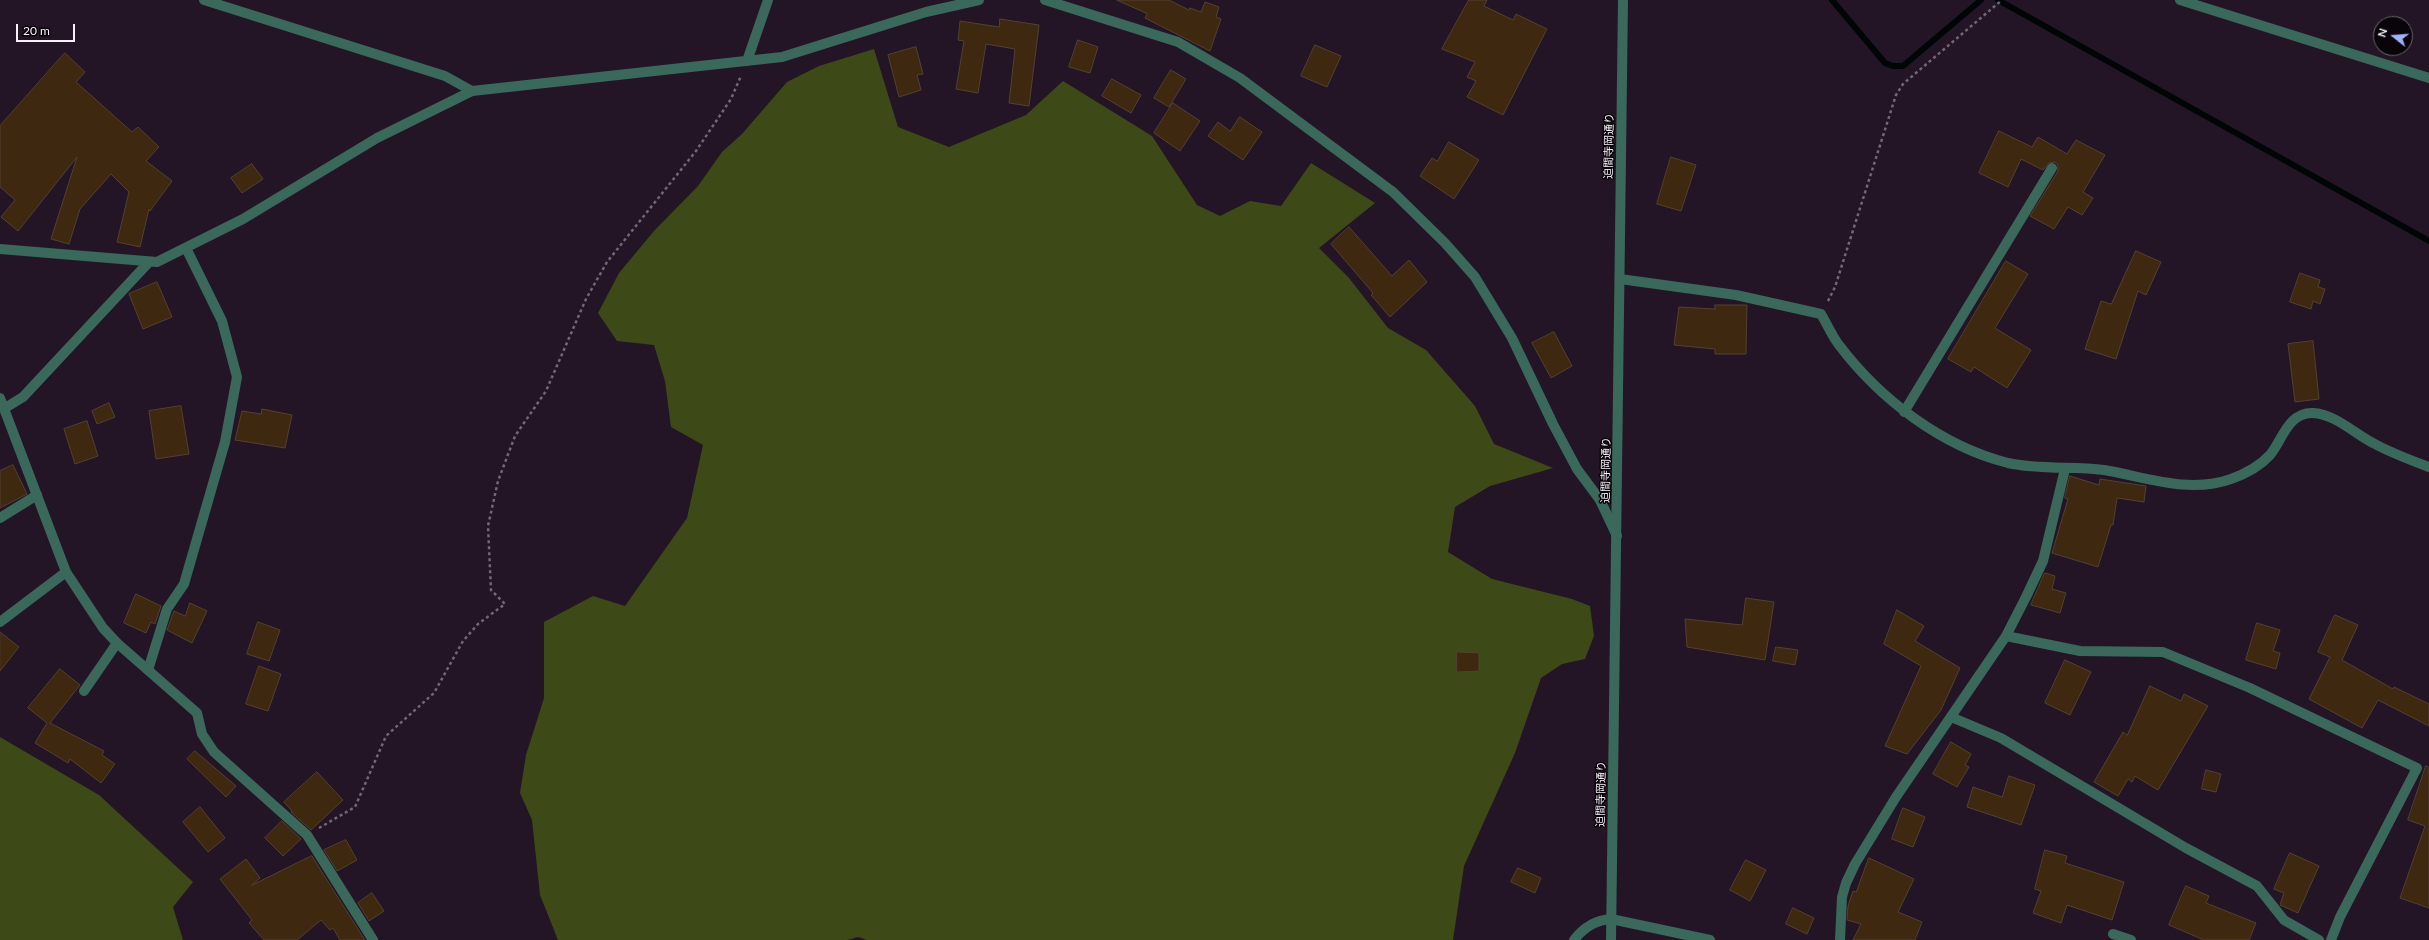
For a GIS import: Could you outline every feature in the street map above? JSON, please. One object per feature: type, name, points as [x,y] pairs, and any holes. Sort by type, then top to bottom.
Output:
[{"type":"street","points":[[204,0],[445,76],[472,91]]},
{"type":"street","points":[[747,61],[768,0]]},
{"type":"street","points":[[0,249],[157,262],[243,219],[377,138],[472,91],[782,57],[926,12],[980,0]]},
{"type":"street","points":[[1045,0],[1178,42],[1240,78],[1393,192],[1449,248],[1480,283],[1512,338],[1553,424],[1578,468],[1600,500],[1617,536]]},
{"type":"street","name":"迫間寺岡通り","points":[[1611,940],[1623,0]]},
{"type":"street","points":[[2180,0],[2429,78]]},
{"type":"street","points":[[1904,412],[2052,168]]},
{"type":"street","points":[[148,670],[167,610],[184,584],[225,442],[237,377],[222,321],[186,248]]},
{"type":"street","points":[[2,409],[23,397],[149,262]]},
{"type":"street","points":[[1620,278],[1736,295],[1821,314],[1838,344],[1873,383],[1904,412],[1964,447],[2009,463],[2065,469],[2102,470],[2192,485],[2212,484],[2229,480],[2253,469],[2271,454],[2286,428],[2306,414],[2314,413],[2335,421],[2396,455],[2429,467]]},
{"type":"street","points":[[0,398],[2,409],[66,572],[103,628],[117,643],[197,713],[202,734],[214,752],[307,835],[374,940]]},
{"type":"street","points":[[1840,940],[1842,897],[1846,883],[1896,797],[2006,636],[2043,561],[2065,469]]},
{"type":"street","points":[[0,518],[36,495]]},
{"type":"street","points":[[0,622],[66,572]]},
{"type":"street","points":[[2006,636],[2080,651],[2163,652],[2250,688],[2417,768],[2340,917],[2331,940]]},
{"type":"street","points":[[84,691],[117,643]]},
{"type":"street","points":[[1951,717],[2001,738],[2186,848],[2257,886],[2284,920],[2319,940]]},
{"type":"street","points":[[1574,940],[1589,926],[1600,920],[1611,919],[1710,940]]},
{"type":"street","points":[[2113,934],[2131,940]]},
{"type":"path","points":[[1821,314],[1835,287],[1896,95],[1903,84],[2002,0]]},
{"type":"path","points":[[307,835],[355,806],[386,736],[434,693],[463,641],[478,624],[505,604],[491,590],[488,526],[498,481],[515,436],[546,391],[586,299],[607,262],[696,151],[731,99],[747,61]]},
{"type":"green space","points":[[874,49],[898,127],[949,147],[1026,115],[1063,81],[1152,136],[1197,205],[1220,216],[1250,201],[1281,206],[1311,163],[1375,203],[1319,248],[1349,278],[1388,328],[1426,350],[1475,406],[1494,444],[1553,468],[1490,486],[1455,507],[1448,552],[1492,579],[1572,599],[1590,606],[1594,636],[1585,659],[1562,664],[1541,678],[1515,753],[1464,866],[1453,940],[867,940],[858,937],[847,940],[558,940],[540,895],[532,820],[520,793],[526,755],[544,698],[544,622],[593,596],[625,606],[687,518],[703,445],[671,427],[665,381],[654,345],[617,341],[598,313],[619,273],[654,231],[698,186],[722,152],[742,134],[787,82],[819,66]]},
{"type":"green space","points":[[0,737],[99,795],[193,882],[173,907],[183,940],[0,940]]},
{"type":"building","points":[[1117,0],[1169,0],[1189,10],[1190,8],[1201,12],[1205,2],[1219,7],[1216,17],[1221,19],[1210,51],[1145,18],[1147,14]]},
{"type":"building","points":[[1469,0],[1487,0],[1484,6],[1513,20],[1516,14],[1547,29],[1503,115],[1467,97],[1476,81],[1467,77],[1475,62],[1442,49]]},
{"type":"building","points":[[1000,19],[1039,25],[1029,106],[1009,103],[1015,49],[986,44],[978,93],[956,89],[964,41],[958,40],[960,21],[999,27]]},
{"type":"building","points":[[1078,40],[1098,47],[1090,73],[1069,67]]},
{"type":"building","points":[[1315,45],[1341,56],[1327,87],[1301,76]]},
{"type":"building","points":[[916,47],[923,74],[917,75],[921,90],[899,97],[888,55]]},
{"type":"building","points":[[65,53],[85,72],[76,82],[132,132],[138,127],[159,147],[146,161],[172,181],[150,211],[149,209],[140,247],[117,242],[129,192],[111,174],[80,209],[69,244],[51,239],[77,157],[18,231],[1,217],[15,200],[0,187],[0,126]]},
{"type":"building","points":[[1171,70],[1186,79],[1169,107],[1154,98]]},
{"type":"building","points":[[1112,79],[1141,95],[1131,113],[1102,96]]},
{"type":"building","points":[[1173,103],[1200,121],[1180,151],[1154,133]]},
{"type":"building","points":[[1240,117],[1262,132],[1243,160],[1208,136],[1218,122],[1230,131]]},
{"type":"building","points":[[1999,131],[2032,147],[2038,137],[2067,154],[2076,140],[2105,155],[2083,192],[2093,198],[2082,215],[2068,207],[2054,229],[2030,216],[2058,171],[2058,165],[2055,162],[2049,163],[2043,170],[2021,159],[2008,187],[1979,173]]},
{"type":"building","points":[[1449,142],[1479,160],[1454,199],[1420,176],[1432,158],[1437,161]]},
{"type":"building","points":[[1671,157],[1696,165],[1681,211],[1657,204]]},
{"type":"building","points":[[252,164],[263,179],[242,193],[231,178]]},
{"type":"building","points":[[1349,227],[1392,276],[1409,260],[1427,282],[1390,317],[1371,295],[1373,293],[1331,244]]},
{"type":"building","points":[[2136,251],[2161,262],[2146,295],[2138,291],[2116,359],[2085,349],[2101,301],[2111,304]]},
{"type":"building","points":[[2006,261],[2028,274],[1995,328],[2031,350],[2007,388],[1974,367],[1971,372],[1948,359]]},
{"type":"building","points":[[2300,273],[2320,280],[2318,287],[2325,289],[2320,304],[2313,301],[2311,309],[2290,302]]},
{"type":"building","points":[[157,282],[172,317],[143,329],[129,294]]},
{"type":"building","points":[[1715,305],[1747,305],[1746,354],[1715,354],[1715,349],[1674,345],[1679,307],[1715,309]]},
{"type":"building","points":[[1554,332],[1572,366],[1551,378],[1532,343]]},
{"type":"building","points":[[2313,341],[2319,399],[2295,402],[2288,344]]},
{"type":"building","points":[[109,403],[115,417],[97,424],[92,411]]},
{"type":"building","points":[[181,406],[189,454],[156,459],[149,411]]},
{"type":"building","points":[[262,409],[292,415],[285,448],[235,440],[242,411],[261,414]]},
{"type":"building","points":[[87,421],[98,456],[75,464],[64,429]]},
{"type":"building","points":[[13,465],[27,494],[0,508],[0,471]]},
{"type":"building","points":[[2070,476],[2099,485],[2100,479],[2146,486],[2144,502],[2117,498],[2113,525],[2111,525],[2098,567],[2052,553],[2068,499],[2065,498]]},
{"type":"building","points":[[2045,573],[2055,576],[2052,589],[2066,593],[2060,613],[2031,605]]},
{"type":"building","points":[[136,594],[161,606],[155,624],[151,622],[146,633],[124,623]]},
{"type":"building","points":[[1746,598],[1774,602],[1765,660],[1687,647],[1685,619],[1742,625]]},
{"type":"building","points":[[190,603],[207,611],[192,643],[167,630],[174,611],[185,616]]},
{"type":"building","points":[[1897,610],[1924,626],[1915,641],[1960,668],[1941,710],[1907,754],[1885,746],[1921,666],[1884,644]]},
{"type":"building","points":[[2335,615],[2358,625],[2342,660],[2393,689],[2394,687],[2429,704],[2429,726],[2378,700],[2362,728],[2309,699],[2330,657],[2318,652]]},
{"type":"building","points":[[258,622],[280,630],[269,661],[247,654]]},
{"type":"building","points":[[2257,623],[2280,630],[2273,651],[2280,653],[2276,669],[2246,660]]},
{"type":"building","points":[[0,632],[19,647],[0,671]]},
{"type":"building","points":[[1776,647],[1798,650],[1795,665],[1773,661]]},
{"type":"building","points":[[1457,652],[1479,653],[1479,671],[1457,672]]},
{"type":"building","points":[[2065,660],[2091,672],[2070,715],[2045,703]]},
{"type":"building","points":[[259,666],[281,674],[268,711],[246,704]]},
{"type":"building","points":[[60,669],[80,685],[50,723],[104,751],[102,755],[115,764],[101,783],[70,759],[68,763],[35,743],[47,723],[28,708]]},
{"type":"building","points":[[2150,686],[2181,701],[2184,694],[2208,706],[2158,790],[2135,776],[2132,782],[2128,779],[2118,796],[2094,782],[2123,732],[2127,735]]},
{"type":"building","points":[[1951,742],[1971,754],[1965,765],[1969,767],[1957,787],[1933,774]]},
{"type":"building","points":[[195,751],[236,786],[226,797],[187,759]]},
{"type":"building","points":[[2426,766],[2429,767],[2429,908],[2400,898],[2425,826],[2408,820]]},
{"type":"building","points":[[2206,770],[2221,774],[2216,792],[2202,789]]},
{"type":"building","points":[[317,772],[343,800],[311,830],[291,812],[292,811],[284,802]]},
{"type":"building","points":[[2009,776],[2035,785],[2021,825],[1967,807],[1973,787],[2002,797]]},
{"type":"building","points":[[200,807],[225,838],[208,852],[183,822]]},
{"type":"building","points":[[1903,808],[1925,817],[1913,847],[1892,839]]},
{"type":"building","points":[[282,821],[301,839],[283,856],[265,838]]},
{"type":"building","points":[[346,840],[357,860],[337,871],[324,850]]},
{"type":"building","points":[[2045,850],[2067,856],[2065,863],[2124,882],[2112,920],[2067,905],[2061,923],[2033,913],[2041,891],[2035,889]]},
{"type":"building","points":[[2290,853],[2319,866],[2298,913],[2280,905],[2284,893],[2274,889]]},
{"type":"building","points":[[312,856],[365,940],[340,940],[333,928],[330,930],[321,920],[297,940],[264,940],[249,923],[252,920],[220,879],[246,859],[260,878],[252,885]]},
{"type":"building","points":[[1869,858],[1914,879],[1898,912],[1922,922],[1915,940],[1853,940],[1861,924],[1847,920],[1848,906],[1853,891],[1856,892]]},
{"type":"building","points":[[1746,860],[1766,870],[1750,901],[1730,890]]},
{"type":"building","points":[[1518,868],[1541,878],[1535,893],[1511,882]]},
{"type":"building","points":[[2186,886],[2209,896],[2206,903],[2256,923],[2249,940],[2204,940],[2169,925]]},
{"type":"building","points":[[372,893],[384,911],[369,921],[358,903]]},
{"type":"building","points":[[1793,908],[1814,918],[1807,934],[1786,924]]},
{"type":"waterway","points":[[1832,0],[1885,63],[1893,66],[1903,66],[1981,0]]},
{"type":"waterway","points":[[1998,0],[2429,241]]}]
